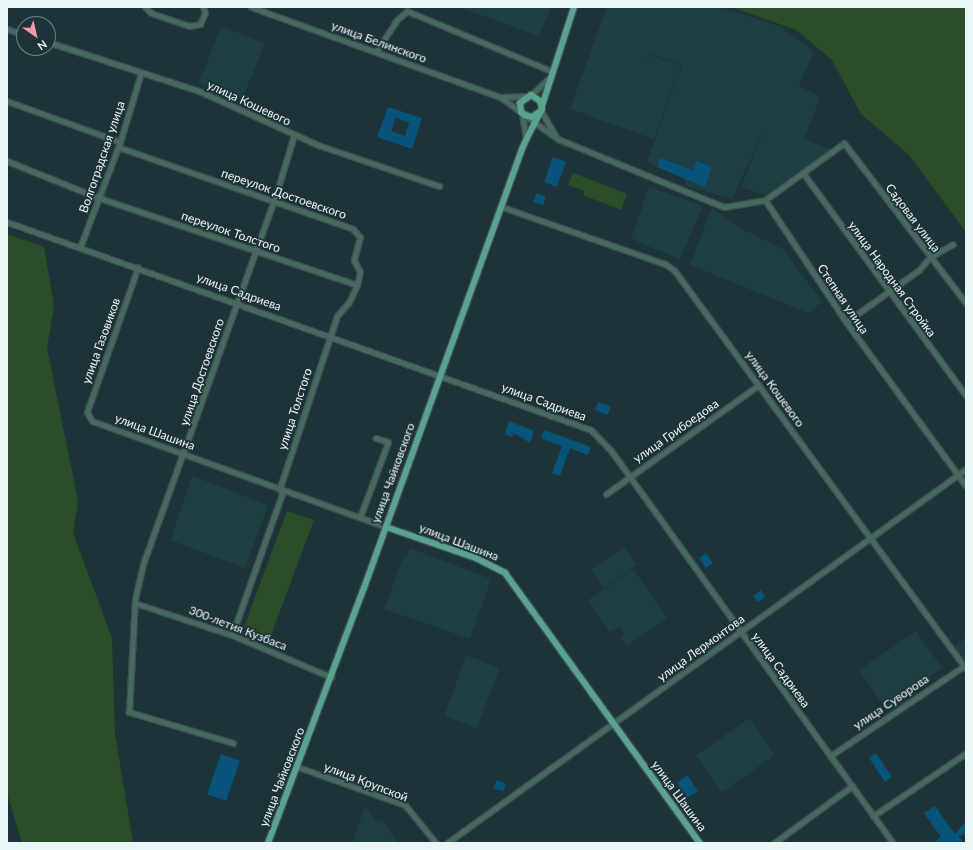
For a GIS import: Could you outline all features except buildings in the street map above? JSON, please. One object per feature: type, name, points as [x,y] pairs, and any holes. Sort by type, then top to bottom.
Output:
[{"type":"main road","name":"улица Чайковского","points":[[268,843],[332,676],[526,140],[541,110],[551,71],[574,7]]},
{"type":"main road","points":[[529,95],[540,101],[541,110],[532,117],[522,113],[520,103],[529,95]]},
{"type":"main road","name":"улица Шашина","points":[[386,527],[476,558],[505,573],[700,843]]},
{"type":"street","points":[[145,7],[151,13],[189,26],[200,24],[205,13],[203,7]]},
{"type":"street","name":"улица Белинского","points":[[251,7],[500,97]]},
{"type":"street","points":[[376,52],[397,20],[407,11],[551,71]]},
{"type":"street","name":"улица Кошевого","points":[[56,45],[199,91],[294,135],[439,186]]},
{"type":"street","name":"Волгоградская улица","points":[[80,247],[119,144],[141,72]]},
{"type":"street","points":[[500,97],[529,95],[549,78]]},
{"type":"street","points":[[500,97],[534,124],[558,139],[724,207],[765,200],[803,173]]},
{"type":"street","name":"переулок Достоевского","points":[[7,101],[119,144],[354,229],[360,237],[354,260],[360,272],[357,285],[349,302],[337,316],[330,336]]},
{"type":"street","points":[[541,110],[558,139]]},
{"type":"street","points":[[522,113],[526,140]]},
{"type":"street","name":"улица Достоевского","points":[[233,743],[130,712],[135,603],[143,564],[184,454],[274,201],[294,135]]},
{"type":"street","name":"Садовая улица","points":[[803,173],[844,143],[966,303]]},
{"type":"street","name":"переулок Толстого","points":[[7,161],[99,198],[357,285]]},
{"type":"street","name":"улица Народная Стройка","points":[[803,173],[966,396]]},
{"type":"street","name":"Степная улица","points":[[765,200],[846,322],[966,486]]},
{"type":"street","name":"улица Кошевого","points":[[502,207],[665,264],[674,270],[965,668]]},
{"type":"street","name":"улица Садриева","points":[[7,222],[237,302],[591,430],[605,442],[893,843]]},
{"type":"street","points":[[846,322],[919,270],[930,257],[953,244]]},
{"type":"street","name":"улица Газовиков","points":[[92,421],[87,412],[138,267]]},
{"type":"street","name":"улица Толстого","points":[[232,635],[281,490],[330,336]]},
{"type":"street","name":"улица Грибоедова","points":[[606,494],[629,476],[759,385]]},
{"type":"street","name":"улица Шашина","points":[[92,421],[386,527]]},
{"type":"street","points":[[360,517],[388,442],[376,438]]},
{"type":"street","name":"улица Лермонтова","points":[[447,843],[966,469]]},
{"type":"street","name":"300-летия Кузбаса","points":[[135,603],[232,635],[332,676]]},
{"type":"street","name":"улица Суворова","points":[[830,756],[965,668]]},
{"type":"street","points":[[873,816],[966,753]]},
{"type":"street","name":"улица Крупской","points":[[298,767],[405,805],[436,843]]},
{"type":"street","points":[[774,843],[852,786]]},
{"type":"shaded area","points":[[458,7],[551,7],[539,36]]},
{"type":"shaded area","points":[[607,7],[720,7],[782,27],[814,52],[799,86],[820,97],[804,140],[831,149],[766,196],[741,187],[765,128],[732,199],[686,186],[684,176],[647,162],[682,64],[649,54],[644,65],[649,55],[681,65],[654,139],[570,109]]},
{"type":"shaded area","points":[[221,26],[265,43],[242,100],[199,83]]},
{"type":"shaded area","points":[[649,187],[703,206],[680,259],[631,239]]},
{"type":"shaded area","points":[[712,207],[738,227],[783,249],[822,302],[808,313],[690,265]]},
{"type":"shaded area","points":[[192,476],[268,505],[245,568],[170,540]]},
{"type":"shaded area","points":[[624,547],[637,565],[604,588],[591,570]]},
{"type":"shaded area","points":[[410,548],[491,579],[470,639],[384,609],[403,557],[406,558]]},
{"type":"shaded area","points":[[633,569],[667,618],[627,646],[620,637],[624,634],[619,626],[610,632],[588,600]]},
{"type":"shaded area","points":[[916,631],[942,668],[885,708],[859,670]]},
{"type":"shaded area","points":[[966,638],[966,664],[954,647]]},
{"type":"shaded area","points":[[466,655],[500,668],[477,728],[444,716]]},
{"type":"shaded area","points":[[750,718],[775,755],[722,792],[696,755]]},
{"type":"shaded area","points":[[365,805],[376,820],[383,821],[398,843],[353,843]]},
{"type":"green space","points":[[732,7],[966,7],[966,232],[909,155],[861,114],[832,60],[796,30]]},
{"type":"green space","points":[[573,173],[627,194],[621,210],[583,195],[584,191],[568,185]]},
{"type":"green space","points":[[7,234],[44,247],[54,306],[47,348],[78,501],[73,533],[112,638],[115,734],[133,843],[22,843],[7,793]]},
{"type":"green space","points":[[287,511],[314,520],[270,638],[244,627]]}]
